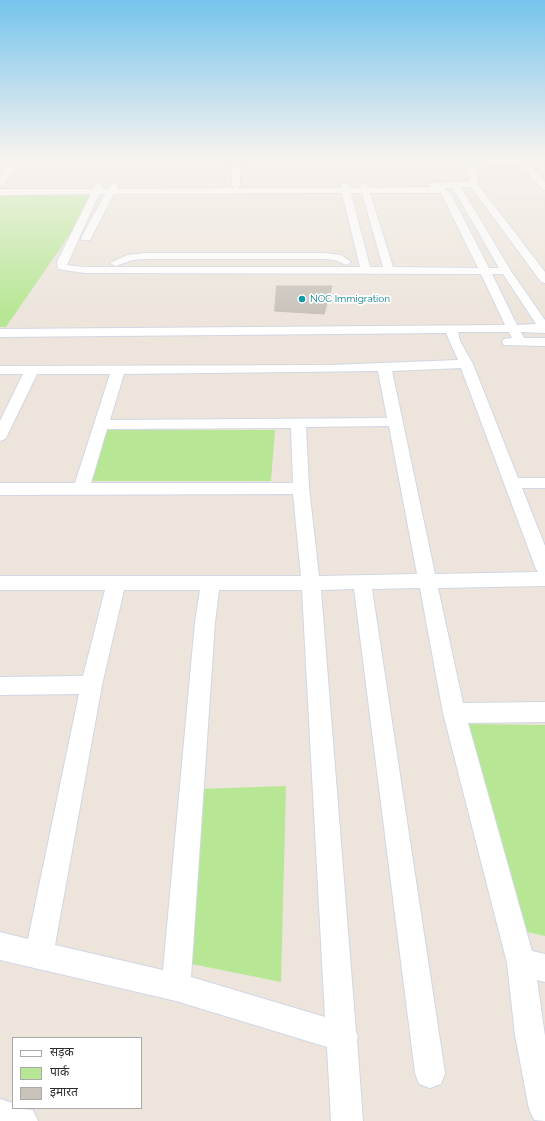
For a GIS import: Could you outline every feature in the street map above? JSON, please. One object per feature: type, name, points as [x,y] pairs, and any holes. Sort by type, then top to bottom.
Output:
[{"type":"street","points":[[62,267],[62,262],[88,208]]},
{"type":"street","points":[[102,208],[75,257],[80,261],[90,264],[116,263],[131,257],[146,256],[325,256],[366,266]]},
{"type":"street","points":[[350,208],[366,266]]},
{"type":"street","points":[[370,208],[388,266]]},
{"type":"street","points":[[454,208],[520,342]]},
{"type":"street","points":[[0,344],[453,335],[514,329],[545,329],[540,315],[504,266],[469,208]]},
{"type":"street","points":[[492,208],[544,278]]},
{"type":"street","points":[[62,267],[80,261]]},
{"type":"street","points":[[62,267],[84,270],[366,266],[535,266]]},
{"type":"street","points":[[0,333],[453,335],[476,341]]},
{"type":"street","points":[[453,335],[466,364],[545,569]]},
{"type":"street","points":[[498,342],[545,342]]},
{"type":"street","points":[[0,370],[331,369],[466,364]]},
{"type":"street","points":[[384,366],[394,422],[428,580],[454,713],[533,966],[530,1035],[545,1109]]},
{"type":"street","points":[[0,436],[32,370]]},
{"type":"street","points":[[81,489],[118,370]]},
{"type":"street","points":[[101,425],[394,422]]},
{"type":"street","points":[[298,423],[301,488],[312,582],[343,1037],[347,1121]]},
{"type":"street","points":[[512,483],[545,483]]},
{"type":"street","points":[[0,490],[301,488]]},
{"type":"street","points":[[0,583],[362,582],[545,579]]},
{"type":"street","points":[[176,987],[205,622],[210,582]]},
{"type":"street","points":[[362,582],[430,1073]]},
{"type":"street","points":[[39,954],[92,685],[116,583]]},
{"type":"street","points":[[0,686],[92,685]]},
{"type":"street","points":[[454,713],[545,712]]},
{"type":"street","points":[[0,946],[176,987],[343,1037]]},
{"type":"street","points":[[0,1115],[22,1121]]},
{"type":"green space","points":[[0,208],[88,208],[6,327],[0,327]]},
{"type":"green space","points":[[103,430],[275,430],[271,481],[85,481]]},
{"type":"green space","points":[[464,724],[545,725],[545,936],[513,929]]},
{"type":"green space","points":[[286,786],[281,982],[182,962],[200,789]]},
{"type":"building","name":"NOC Immigration","points":[[277,286],[332,286],[324,314],[275,311]]},
{"type":"place","name":"NOC Immigration","points":[[302,299]]}]
